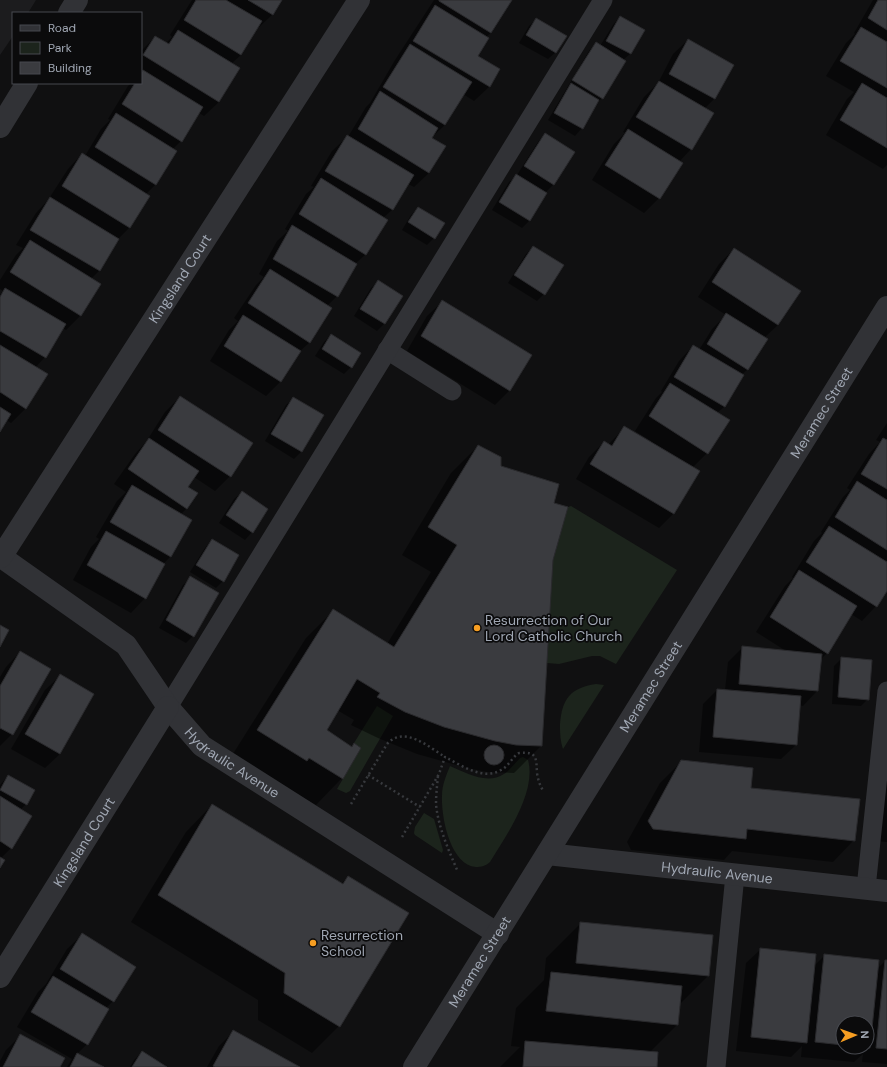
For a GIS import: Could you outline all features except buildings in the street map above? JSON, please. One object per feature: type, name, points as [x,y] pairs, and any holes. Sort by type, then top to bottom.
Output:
[{"type":"street","points":[[70,12],[77,0]]},
{"type":"street","name":"Kingsland Court","points":[[1,556],[359,0]]},
{"type":"street","points":[[0,127],[26,84]]},
{"type":"street","name":"Meramec Street","points":[[414,1067],[887,307]]},
{"type":"street","name":"Hydraulic Avenue","points":[[1,556],[126,645],[168,707],[202,746],[498,934]]},
{"type":"street","name":"Kingsland Court","points":[[0,977],[168,707]]},
{"type":"street","name":"Hydraulic Avenue","points":[[547,854],[877,890]]},
{"type":"lane","points":[[168,707],[602,0]]},
{"type":"lane","points":[[387,350],[452,391]]},
{"type":"lane","points":[[877,890],[887,691]]},
{"type":"lane","points":[[716,1067],[735,875]]},
{"type":"path","points":[[351,804],[387,744],[399,736],[413,738],[473,771],[488,774],[501,771],[519,753],[529,753],[537,759],[538,780],[544,792]]},
{"type":"path","points":[[402,837],[438,774],[445,756]]},
{"type":"path","points":[[438,774],[436,795],[438,814],[449,850],[458,872]]},
{"type":"path","points":[[368,775],[420,807]]},
{"type":"shaded area","points":[[0,0],[36,0],[29,12],[12,12],[12,37],[0,55]]},
{"type":"green space","points":[[571,506],[677,570],[616,664],[600,656],[592,656],[559,664],[547,663],[553,560],[568,507]]},
{"type":"green space","points":[[596,684],[604,685],[563,749],[560,724],[565,701],[580,688]]},
{"type":"green space","points":[[377,706],[393,716],[350,791],[346,793],[337,789],[361,748],[354,743]]},
{"type":"green space","points":[[523,757],[528,760],[530,773],[528,786],[524,799],[511,827],[490,862],[478,867],[467,864],[460,858],[454,849],[445,827],[442,796],[444,781],[450,766],[477,777],[491,778],[504,774],[520,758]]},
{"type":"green space","points":[[424,813],[434,819],[443,850],[442,853],[414,833],[415,827]]},
{"type":"place","name":"Resurrection of Our Lord Catholic Church","points":[[477,628]]},
{"type":"place","name":"Resurrection School","points":[[313,943]]}]
